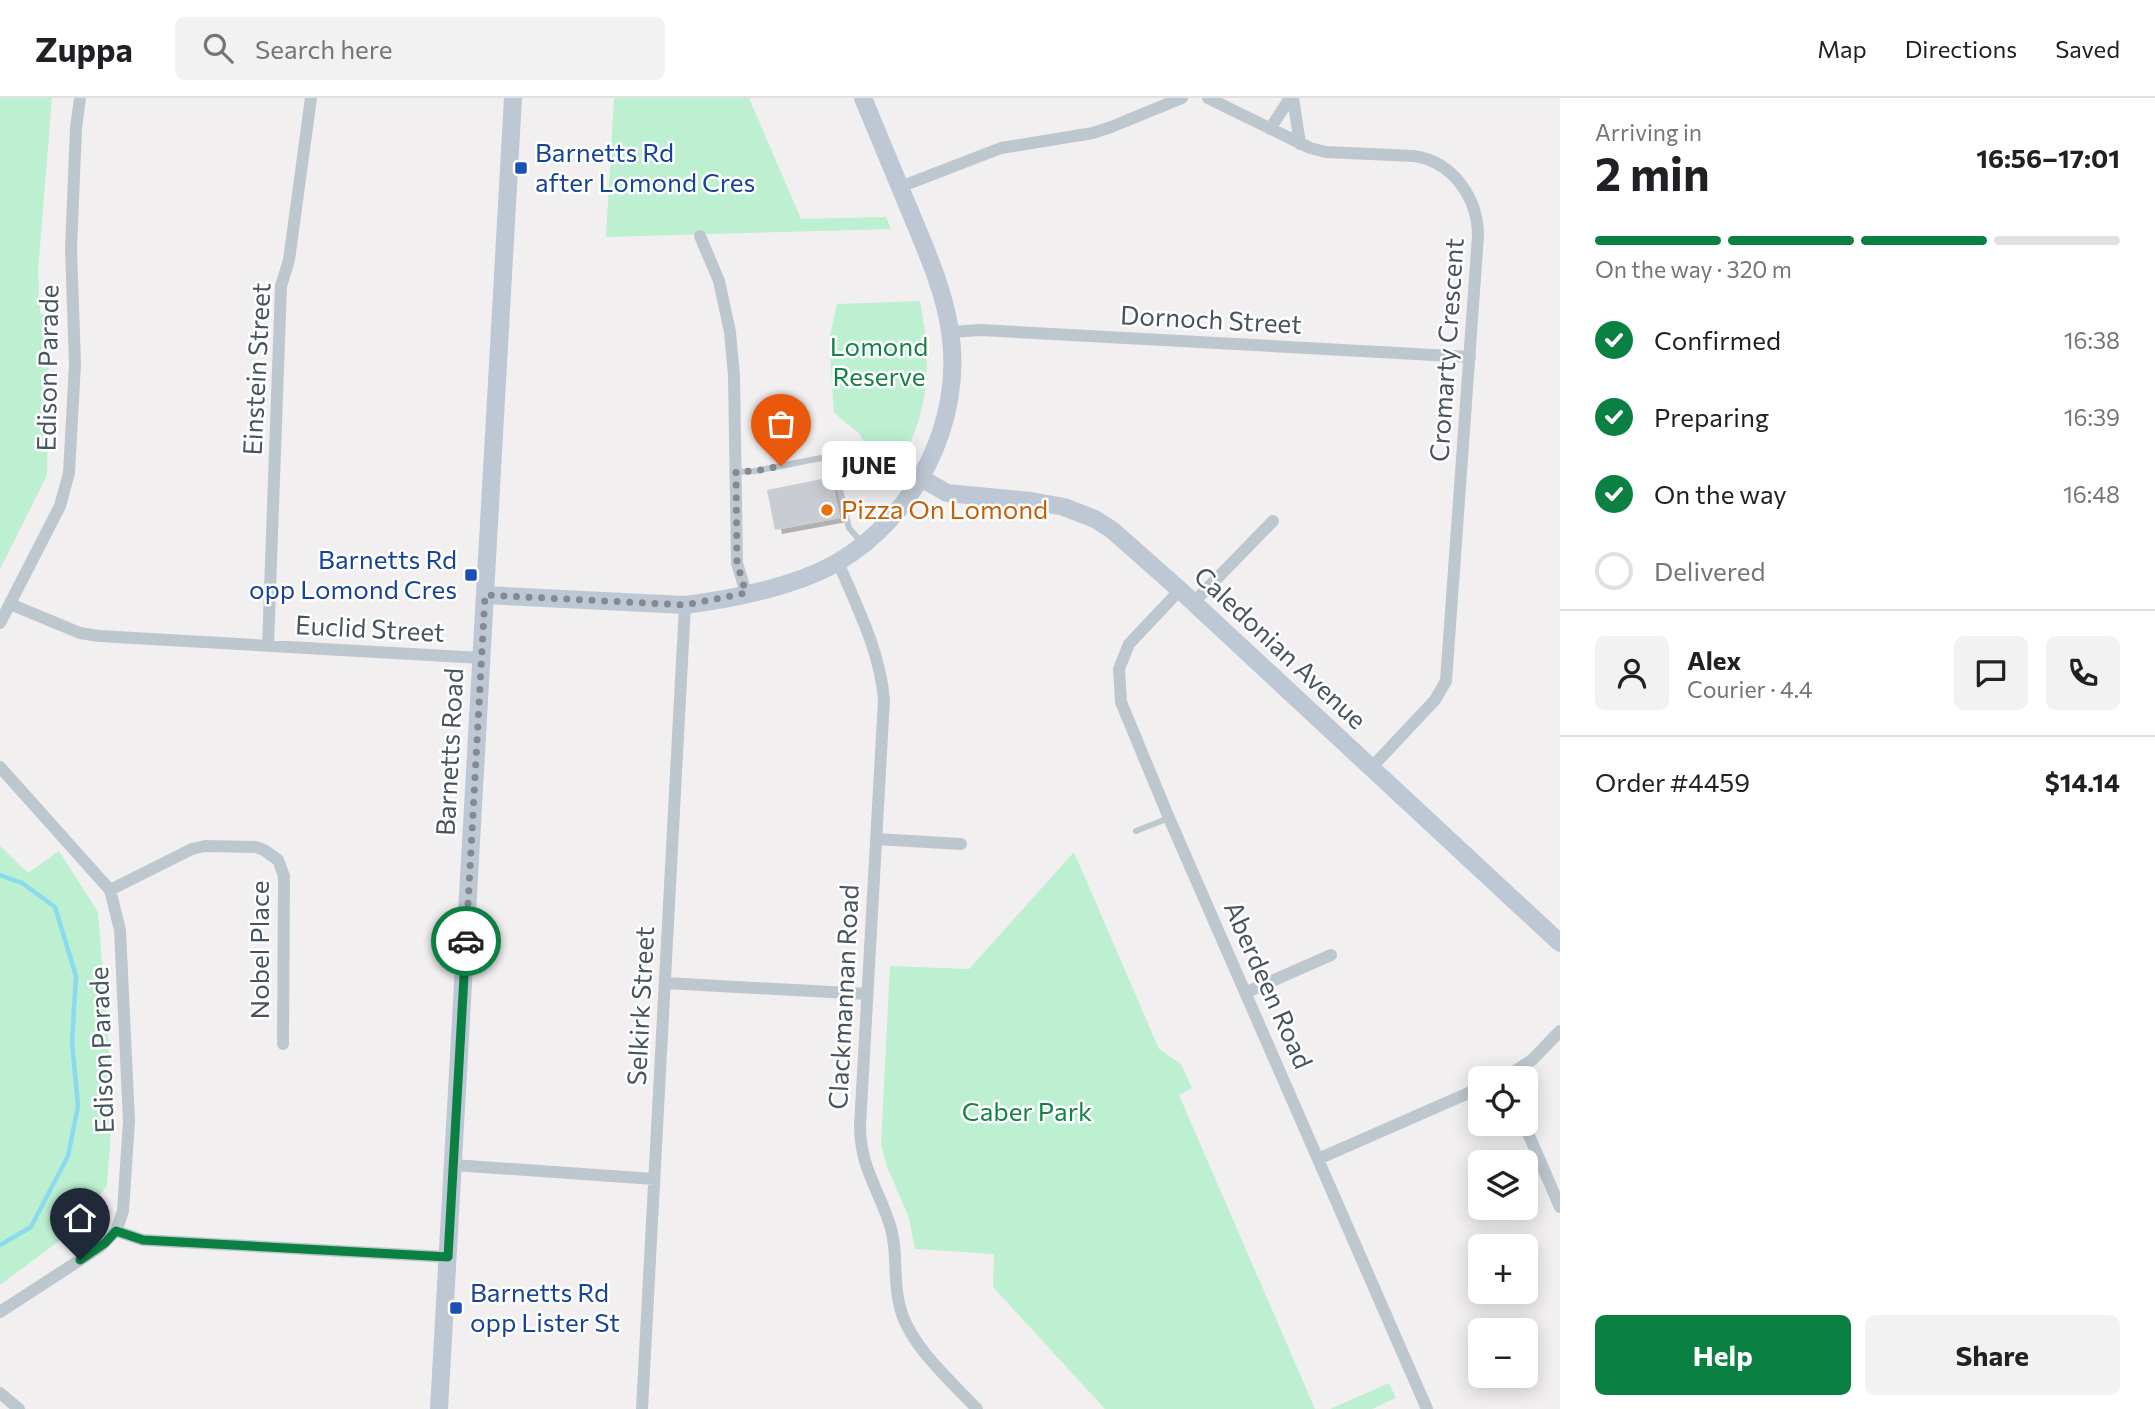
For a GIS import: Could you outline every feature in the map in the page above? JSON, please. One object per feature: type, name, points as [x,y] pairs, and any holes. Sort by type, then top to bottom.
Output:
[{"type":"street","name":"Edison Parade","points":[[0,623],[60,506],[69,473],[75,364],[71,249],[76,128],[80,98]]},
{"type":"street","name":"Einstein Street","points":[[268,645],[281,286],[289,260],[311,98]]},
{"type":"street","name":"Barnetts Road","points":[[439,1409],[513,98]]},
{"type":"street","points":[[485,595],[685,605],[746,593],[794,580],[838,562],[863,544],[906,500],[921,478],[940,437],[952,381],[951,332],[938,279],[863,98]]},
{"type":"street","points":[[900,187],[1001,148],[1093,132],[1182,98]]},
{"type":"street","name":"Cromarty Crescent","points":[[1208,98],[1300,144],[1326,152],[1421,157],[1443,167],[1459,182],[1470,198],[1478,225],[1446,681],[1436,701],[1371,768]]},
{"type":"street","points":[[1270,129],[1292,98]]},
{"type":"street","points":[[1292,98],[1300,144]]},
{"type":"street","points":[[700,236],[719,281],[730,332],[734,376],[737,563],[746,593]]},
{"type":"street","name":"Dornoch Street","points":[[951,332],[981,330],[1470,357]]},
{"type":"street","name":"Caledonian Avenue","points":[[921,478],[947,493],[1040,502],[1064,507],[1095,519],[1112,530],[1560,943]]},
{"type":"street","name":"Aberdeen Road","points":[[1273,522],[1129,644],[1119,669],[1121,702],[1427,1409]]},
{"type":"street","name":"Clackmannan Road","points":[[838,562],[873,648],[883,686],[884,715],[867,994],[861,1148],[870,1180],[893,1236],[900,1307],[915,1340],[968,1406]]},
{"type":"street","name":"Euclid Street","points":[[10,604],[89,635],[481,658]]},
{"type":"street","name":"Selkirk Street","points":[[642,1409],[685,605]]},
{"type":"street","name":"Edison Parade","points":[[0,767],[110,890],[120,930],[129,1106],[123,1211],[116,1231]]},
{"type":"street","points":[[876,839],[961,844]]},
{"type":"street","name":"Nobel Place","points":[[110,890],[198,847],[256,847],[280,853],[284,876],[283,1044]]},
{"type":"street","points":[[1247,992],[1331,955]]},
{"type":"street","points":[[665,983],[867,994]]},
{"type":"street","points":[[1523,1066],[1560,1031]]},
{"type":"street","points":[[1318,1159],[1468,1093]]},
{"type":"street","points":[[1529,1136],[1560,1207]]},
{"type":"street","points":[[453,1166],[654,1179]]},
{"type":"street","points":[[0,1312],[100,1247],[116,1231],[143,1240],[448,1257]]},
{"type":"street","points":[[0,1393],[19,1409]]},
{"type":"lane","points":[[736,472],[755,471],[821,458],[830,459],[835,469],[849,528],[863,544]]},
{"type":"lane","points":[[1136,831],[1169,818]]},
{"type":"green space","points":[[0,98],[52,98],[38,271],[40,313],[49,316],[47,475],[0,569]]},
{"type":"green space","points":[[614,98],[749,98],[801,219],[886,217],[891,229],[606,237]]},
{"type":"green space","name":"Lomond Reserve","points":[[920,301],[926,353],[924,399],[910,443],[884,489],[860,434],[834,413],[829,340],[837,304]]},
{"type":"green space","points":[[0,846],[28,873],[59,851],[98,912],[113,1102],[107,1185],[79,1226],[0,1285]]},
{"type":"green space","name":"Caber Park","points":[[1074,852],[1159,1049],[1181,1064],[1192,1088],[1179,1095],[1315,1409],[1105,1409],[993,1287],[994,1254],[915,1249],[909,1218],[886,1164],[881,1144],[890,966],[969,969]]},
{"type":"green space","points":[[1389,1383],[1396,1398],[1372,1409],[1330,1409]]},
{"type":"building","points":[[832,477],[840,518],[775,530],[767,490]]},
{"type":"waterway","points":[[0,875],[22,883],[55,907],[76,976],[72,1042],[78,1106],[68,1156],[31,1227],[0,1245]]},
{"type":"way so far","points":[[466,941],[485,595],[685,605],[746,593],[737,563],[736,472],[781,466]]},
{"type":"place","name":"Barnetts Rd after Lomond Cres","points":[[521,168]]},
{"type":"place","name":"JUNE","points":[[781,466]]},
{"type":"place","name":"Pizza On Lomond","points":[[827,510]]},
{"type":"place","name":"Barnetts Rd opp Lomond Cres","points":[[471,575]]},
{"type":"place","name":"Barnetts Rd opp Lister St","points":[[456,1308]]},
{"type":"route","points":[[80,1260],[105,1243],[116,1231],[143,1240],[448,1257],[466,941]]}]
